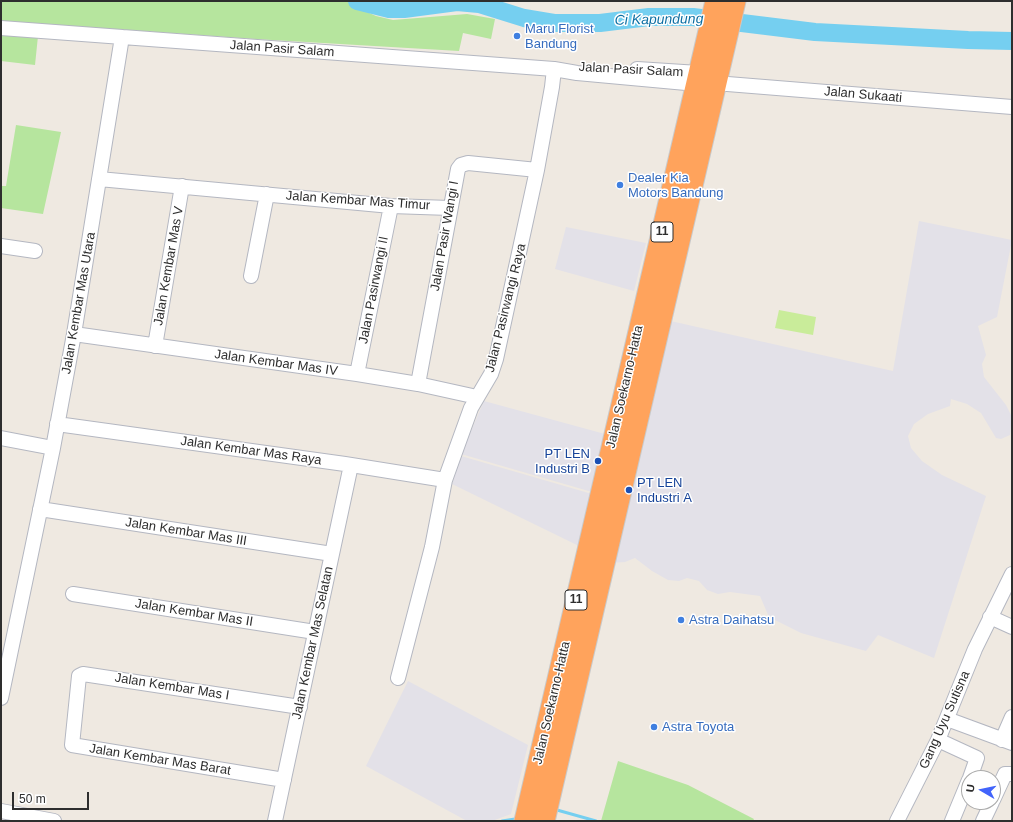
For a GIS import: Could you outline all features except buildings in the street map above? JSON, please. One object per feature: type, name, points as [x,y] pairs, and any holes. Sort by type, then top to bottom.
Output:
[{"type":"highway","name":"Jalan Soekarno-Hatta","points":[[544,821],[637,381],[706,73],[716,1]]},
{"type":"highway","name":"Jalan Soekarno-Hatta","points":[[706,73],[735,1]]},
{"type":"highway","name":"Jalan Soekarno-Hatta","points":[[525,821],[637,381]]},
{"type":"street","name":"Jalan Pasir Salam","points":[[1,28],[558,69],[578,66],[706,73]]},
{"type":"street","name":"Jalan Kembar Mas Utara","points":[[1,698],[53,448],[74,334],[122,37]]},
{"type":"street","name":"Jalan Pasirwangi Raya","points":[[398,678],[432,547],[445,480],[470,408],[491,374],[496,359],[537,170],[552,87],[558,69]]},
{"type":"street","name":"Jalan Sukaati","points":[[706,73],[1012,107]]},
{"type":"street","name":"Jalan Pasir Wangi I","points":[[418,384],[458,169],[461,165],[468,163],[537,170]]},
{"type":"street","name":"Jalan Kembar Mas Timur","points":[[100,179],[390,206],[450,208]]},
{"type":"street","name":"Jalan Kembar Mas V","points":[[155,346],[182,186]]},
{"type":"street","name":"Jalan Kembar Mas Timur","points":[[252,276],[267,194]]},
{"type":"street","name":"Jalan Pasirwangi II","points":[[357,374],[390,206]]},
{"type":"street","points":[[1,246],[35,250]]},
{"type":"street","name":"Jalan Kembar Mas IV","points":[[74,334],[357,374],[418,384],[477,398]]},
{"type":"street","name":"Jalan Kembar Mas Raya","points":[[57,424],[351,465],[445,480]]},
{"type":"street","points":[[1,438],[53,448]]},
{"type":"street","name":"Jalan Kembar Mas Selatan","points":[[275,821],[351,465]]},
{"type":"street","name":"Jalan Kembar Mas III","points":[[40,509],[332,554]]},
{"type":"street","name":"Gang Uyu Sutisna","points":[[898,821],[938,740],[990,617],[1012,574]]},
{"type":"street","name":"Jalan Kembar Mas II","points":[[72,594],[315,632]]},
{"type":"street","points":[[990,617],[1012,627]]},
{"type":"street","name":"Jalan Kembar Mas I","points":[[75,710],[79,676],[83,674],[300,707]]},
{"type":"street","name":"Jalan Kembar Mas Barat","points":[[75,710],[72,745],[284,780]]},
{"type":"street","points":[[947,719],[1007,741],[1012,717]]},
{"type":"street","points":[[938,740],[977,758],[972,770]]},
{"type":"street","points":[[1001,784],[1006,774],[1012,774]]},
{"type":"street","points":[[952,821],[961,799]]},
{"type":"street","points":[[983,821],[988,810]]},
{"type":"street","points":[[1,811],[54,821]]},
{"type":"shaded area","points":[[919,221],[1012,240],[997,317],[978,326],[986,355],[982,364],[984,377],[1006,405],[1012,417],[1010,435],[1001,439],[996,438],[981,413],[967,404],[951,399],[950,406],[928,414],[914,424],[908,436],[911,448],[922,461],[942,475],[986,496],[934,658],[878,635],[866,651],[801,633],[769,617],[760,596],[730,592],[718,594],[707,590],[699,581],[687,578],[679,581],[668,580],[652,571],[635,558],[625,562],[610,563],[666,320],[893,371]]},
{"type":"shaded area","points":[[566,227],[646,243],[634,291],[555,269]]},
{"type":"shaded area","points":[[484,401],[605,434],[592,492],[461,454]]},
{"type":"shaded area","points":[[461,456],[592,494],[581,547],[452,484]]},
{"type":"shaded area","points":[[408,681],[528,745],[511,814],[492,821],[467,821],[366,766]]},
{"type":"green space","points":[[1,1],[368,1],[367,12],[393,20],[467,14],[495,19],[491,39],[463,33],[459,51],[255,39],[1,21]]},
{"type":"green space","points":[[1,34],[38,36],[35,65],[1,61]]},
{"type":"green space","points":[[16,125],[61,132],[43,214],[1,208],[1,186],[6,186]]},
{"type":"green space","points":[[779,310],[816,317],[813,335],[775,328]]},
{"type":"green space","points":[[618,761],[688,785],[754,819],[753,821],[601,821]]},
{"type":"waterway","name":"Ci Kapundung","points":[[357,1],[389,9],[404,9],[457,2],[479,4],[524,18],[554,23],[600,23],[649,17],[693,17],[815,32],[1012,41]]},
{"type":"waterway","points":[[557,810],[596,821]]},
{"type":"waterway","points":[[502,821],[515,819]]},
{"type":"place","name":"Maru Florist Bandung","points":[[517,36]]},
{"type":"place","name":"Dealer Kia Motors Bandung","points":[[620,185]]},
{"type":"place","name":"PT LEN Industri B","points":[[598,461]]},
{"type":"place","name":"PT LEN Industri A","points":[[629,490]]},
{"type":"place","name":"Astra Daihatsu","points":[[681,620]]},
{"type":"place","name":"Astra Toyota","points":[[654,727]]}]
